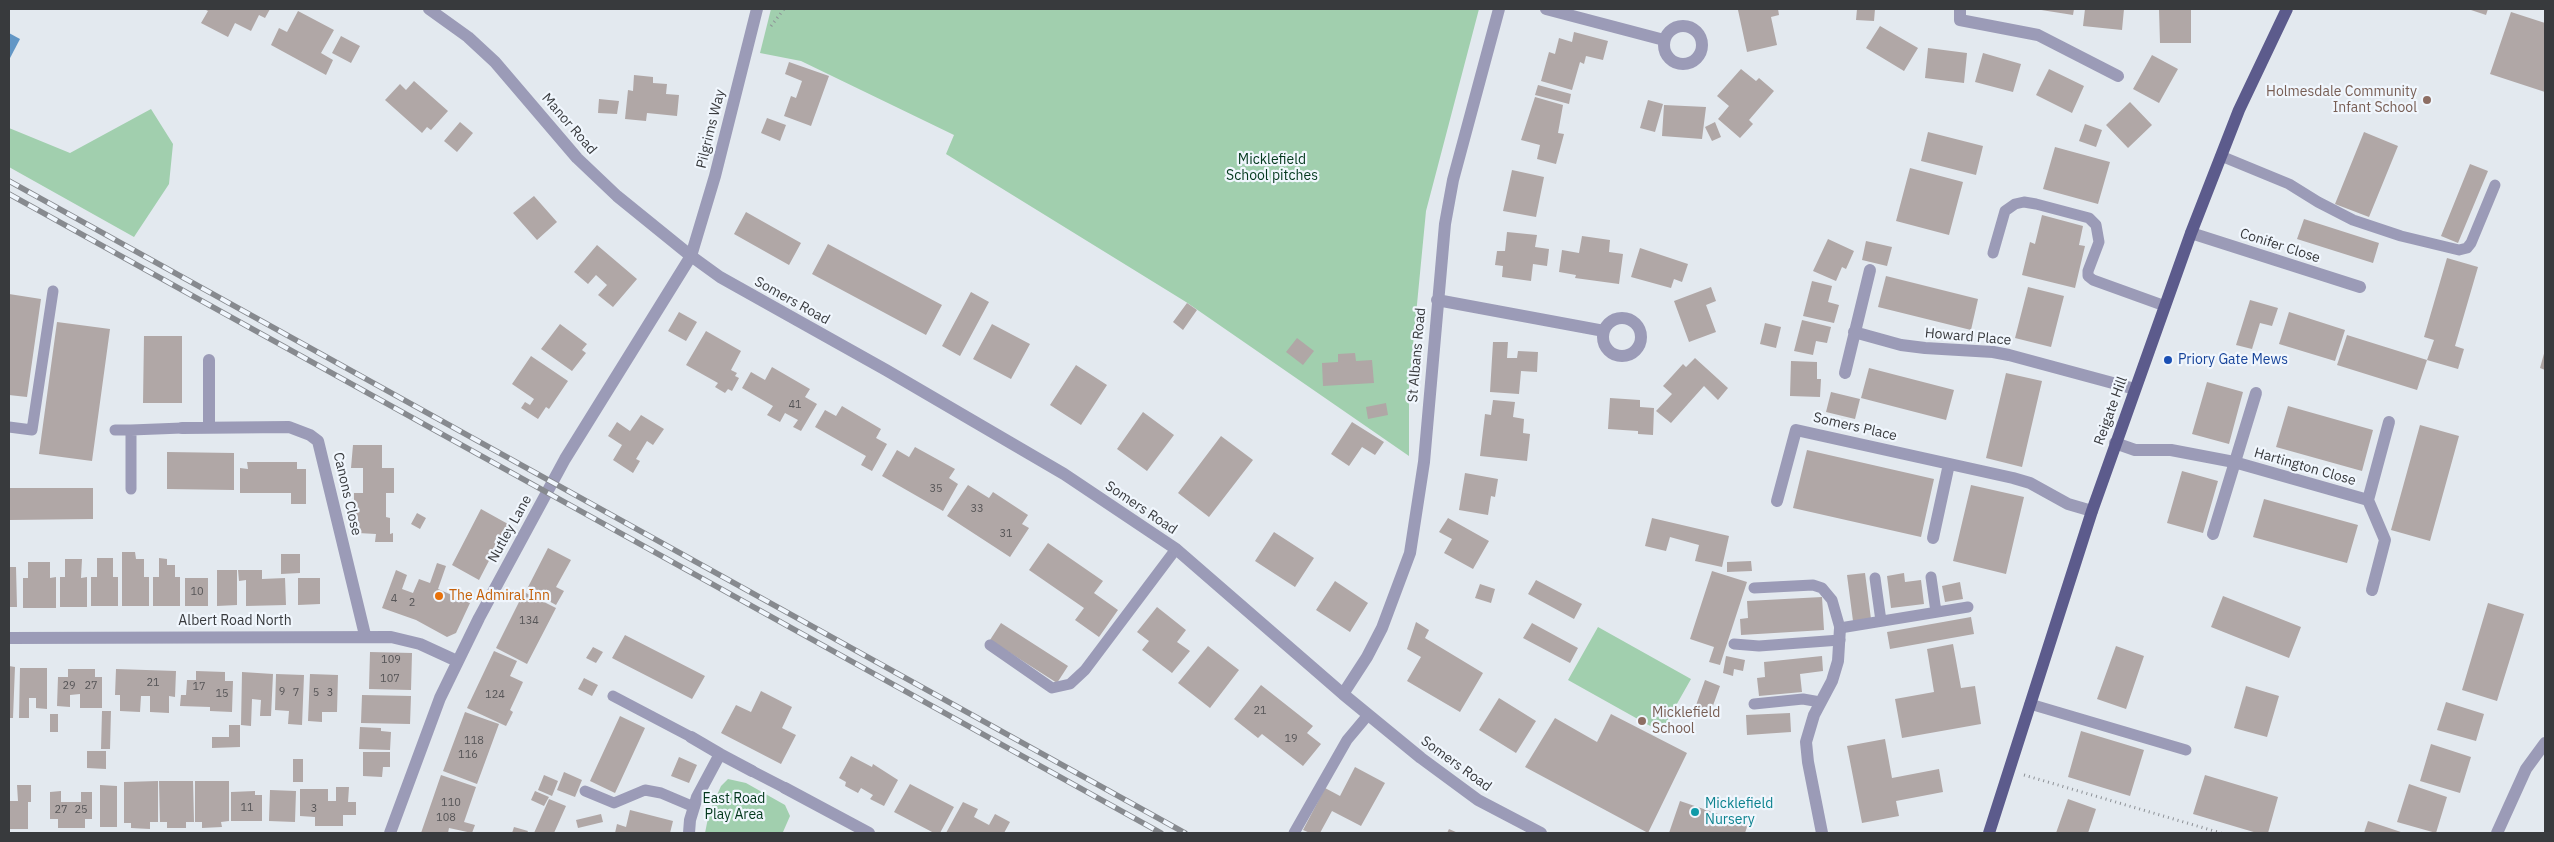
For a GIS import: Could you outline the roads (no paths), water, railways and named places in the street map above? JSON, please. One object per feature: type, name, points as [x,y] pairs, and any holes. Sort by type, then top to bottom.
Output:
[{"type":"main road","name":"Reigate Hill","points":[[1989,833],[2115,443],[2191,233],[2239,110],[2287,9]]},
{"type":"street","name":"Manor Road","points":[[429,9],[468,37],[495,62],[577,158],[617,196],[691,256]]},
{"type":"street","name":"Pilgrims Way","points":[[691,256],[715,176],[757,9]]},
{"type":"street","name":"St Albans Road","points":[[1343,694],[1367,658],[1382,628],[1410,553],[1424,462],[1445,224],[1453,180],[1499,9]]},
{"type":"street","points":[[1546,9],[1664,40]]},
{"type":"street","points":[[1960,9],[1960,20],[2038,35],[2118,76]]},
{"type":"street","name":"Conifer Close","points":[[2191,233],[2360,287]]},
{"type":"street","name":"Somers Road","points":[[691,256],[720,277],[886,370],[1047,464],[1176,550],[1343,694],[1421,758],[1478,800],[1540,833]]},
{"type":"street","name":"Nutley Lane","points":[[390,833],[440,698],[457,661],[566,459],[691,256]]},
{"type":"street","points":[[1845,373],[1870,270]]},
{"type":"street","points":[[1437,300],[1604,331]]},
{"type":"street","name":"Howard Place","points":[[1854,332],[1901,345],[1993,352],[2009,355],[2136,389]]},
{"type":"street","points":[[209,427],[210,360]]},
{"type":"street","name":"Hartington Close","points":[[2213,534],[2256,394]]},
{"type":"street","name":"Hartington Close","points":[[2372,590],[2385,540],[2368,500],[2389,422]]},
{"type":"street","name":"Canons Close","points":[[182,428],[289,427],[310,435],[318,442],[365,635]]},
{"type":"street","name":"Somers Place","points":[[1777,501],[1796,430],[2030,483],[2068,504],[2092,511]]},
{"type":"street","name":"Hartington Close","points":[[2115,443],[2135,450],[2171,450],[2234,462],[2368,500]]},
{"type":"street","points":[[1934,538],[1949,464]]},
{"type":"street","points":[[1822,833],[1806,742],[1820,702],[1836,668],[1840,634]]},
{"type":"street","name":"Albert Road North","points":[[9,638],[365,635],[406,640],[457,661]]},
{"type":"street","points":[[691,737],[752,771]]},
{"type":"street","points":[[2497,833],[2526,769],[2545,744]]},
{"type":"street","points":[[689,833],[694,807],[720,754]]},
{"type":"street","points":[[785,788],[869,833]]},
{"type":"lane","points":[[2221,156],[2289,184],[2318,202],[2354,220],[2401,236],[2459,250],[2466,248],[2471,243],[2495,185]]},
{"type":"lane","points":[[1993,253],[2005,211],[2015,204],[2024,202],[2036,204],[2089,218],[2096,224],[2099,242],[2088,271],[2088,276],[2092,280],[2165,306]]},
{"type":"lane","points":[[9,427],[32,430],[53,290]]},
{"type":"lane","points":[[115,430],[182,428]]},
{"type":"lane","points":[[131,430],[132,489]]},
{"type":"lane","points":[[990,645],[1052,688],[1070,684],[1085,670],[1176,550]]},
{"type":"lane","points":[[1932,577],[1936,612]]},
{"type":"lane","points":[[1875,578],[1881,621]]},
{"type":"lane","points":[[1754,588],[1813,585],[1822,588],[1832,600],[1840,634]]},
{"type":"lane","points":[[1734,644],[1759,646],[1840,634],[1881,621],[1968,607]]},
{"type":"lane","points":[[613,696],[691,737]]},
{"type":"lane","points":[[1754,704],[1803,699],[1820,702]]},
{"type":"lane","points":[[2030,704],[2186,750]]},
{"type":"lane","points":[[1294,833],[1347,740],[1368,715]]},
{"type":"lane","points":[[752,771],[785,788]]},
{"type":"lane","points":[[584,791],[614,803],[645,790],[661,793],[694,807]]},
{"type":"water","points":[[9,33],[20,39],[9,60]]},
{"type":"railway","points":[[9,181],[1185,833]]},
{"type":"railway","points":[[9,194],[1161,833]]},
{"type":"place","name":"Holmesdale Community Infant School","points":[[2427,100]]},
{"type":"place","name":"Priory Gate Mews","points":[[2168,360]]},
{"type":"place","name":"The Admiral Inn","points":[[439,596]]},
{"type":"place","name":"Micklefield School","points":[[1642,721]]},
{"type":"place","name":"Micklefield Nursery","points":[[1695,812]]},
{"type":"park label","name":"Micklefield School pitches","points":[[1272,168]]},
{"type":"park label","name":"East Road Play Area","points":[[734,808]]}]
